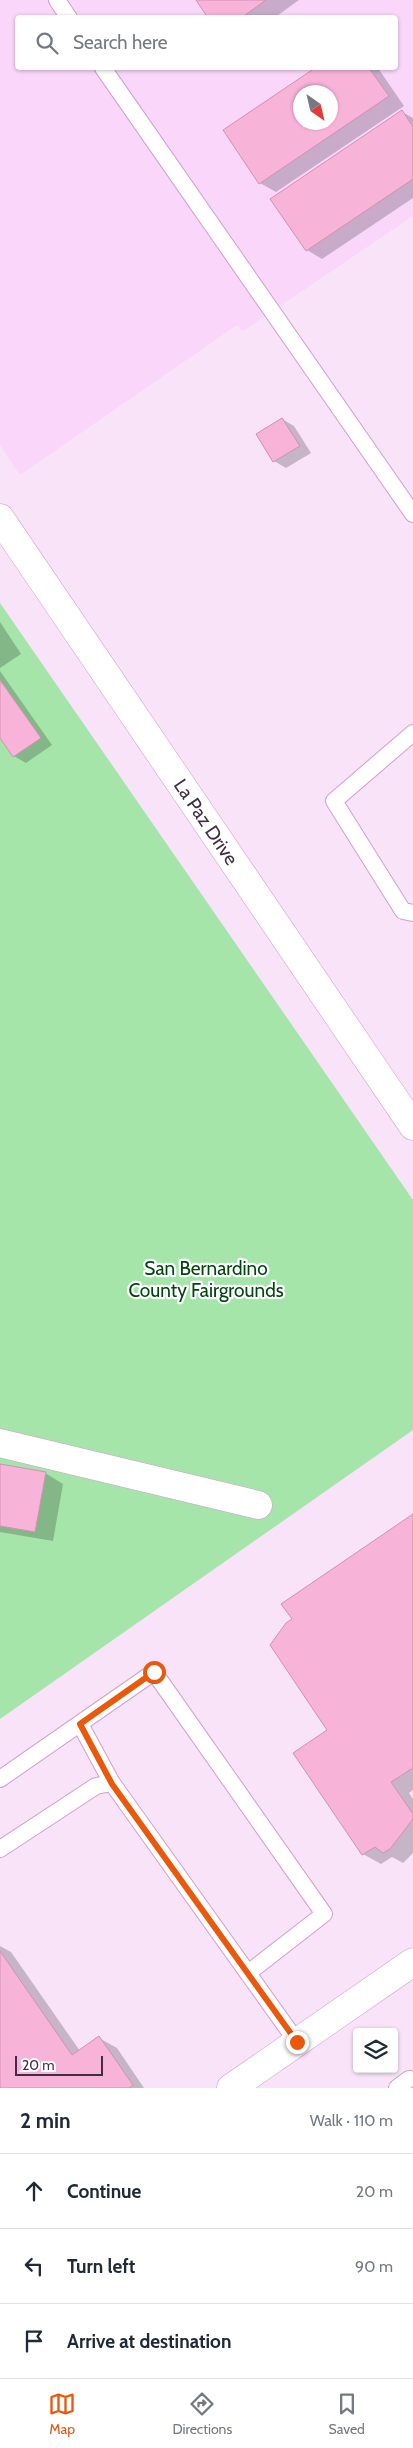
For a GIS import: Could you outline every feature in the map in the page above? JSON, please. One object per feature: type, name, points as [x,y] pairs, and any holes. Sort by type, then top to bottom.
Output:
[{"type":"street","name":"La Paz Drive","points":[[0,518],[412,1123]]},
{"type":"street","points":[[0,1442],[258,1505]]},
{"type":"street","points":[[231,2088],[413,1962]]},
{"type":"lane","points":[[57,0],[67,15]]},
{"type":"lane","points":[[104,70],[413,514]]},
{"type":"lane","points":[[413,733],[334,801],[403,910],[413,913]]},
{"type":"lane","points":[[0,1779],[154,1672],[324,1914],[248,1973]]},
{"type":"lane","points":[[80,1724],[112,1784],[297,2042]]},
{"type":"lane","points":[[0,1849],[96,1786],[112,1784]]},
{"type":"shaded area","points":[[0,0],[413,0],[413,216],[243,331],[237,325],[20,475],[0,445]]},
{"type":"green space","name":"San Bernardino County Fairgrounds","points":[[0,603],[413,1200],[413,1430],[0,1719]]},
{"type":"building","points":[[196,0],[266,0],[245,15],[206,15]]},
{"type":"building","points":[[312,70],[370,70],[389,96],[259,184],[223,130]]},
{"type":"building","points":[[402,110],[413,127],[413,179],[306,251],[270,199]]},
{"type":"building","points":[[282,418],[300,446],[273,462],[256,434]]},
{"type":"building","points":[[0,680],[41,738],[13,757],[0,738]]},
{"type":"building","points":[[0,1464],[46,1472],[35,1532],[0,1526]]},
{"type":"building","points":[[413,1514],[413,1768],[391,1782],[413,1814],[413,1819],[390,1849],[383,1853],[375,1847],[362,1855],[293,1753],[327,1730],[270,1645],[286,1623],[292,1619],[281,1604]]},
{"type":"building","points":[[0,1951],[72,2055],[99,2036],[133,2085],[129,2088],[0,2088]]},
{"type":"route","points":[[154,1672],[80,1724],[112,1784],[297,2042]]}]
